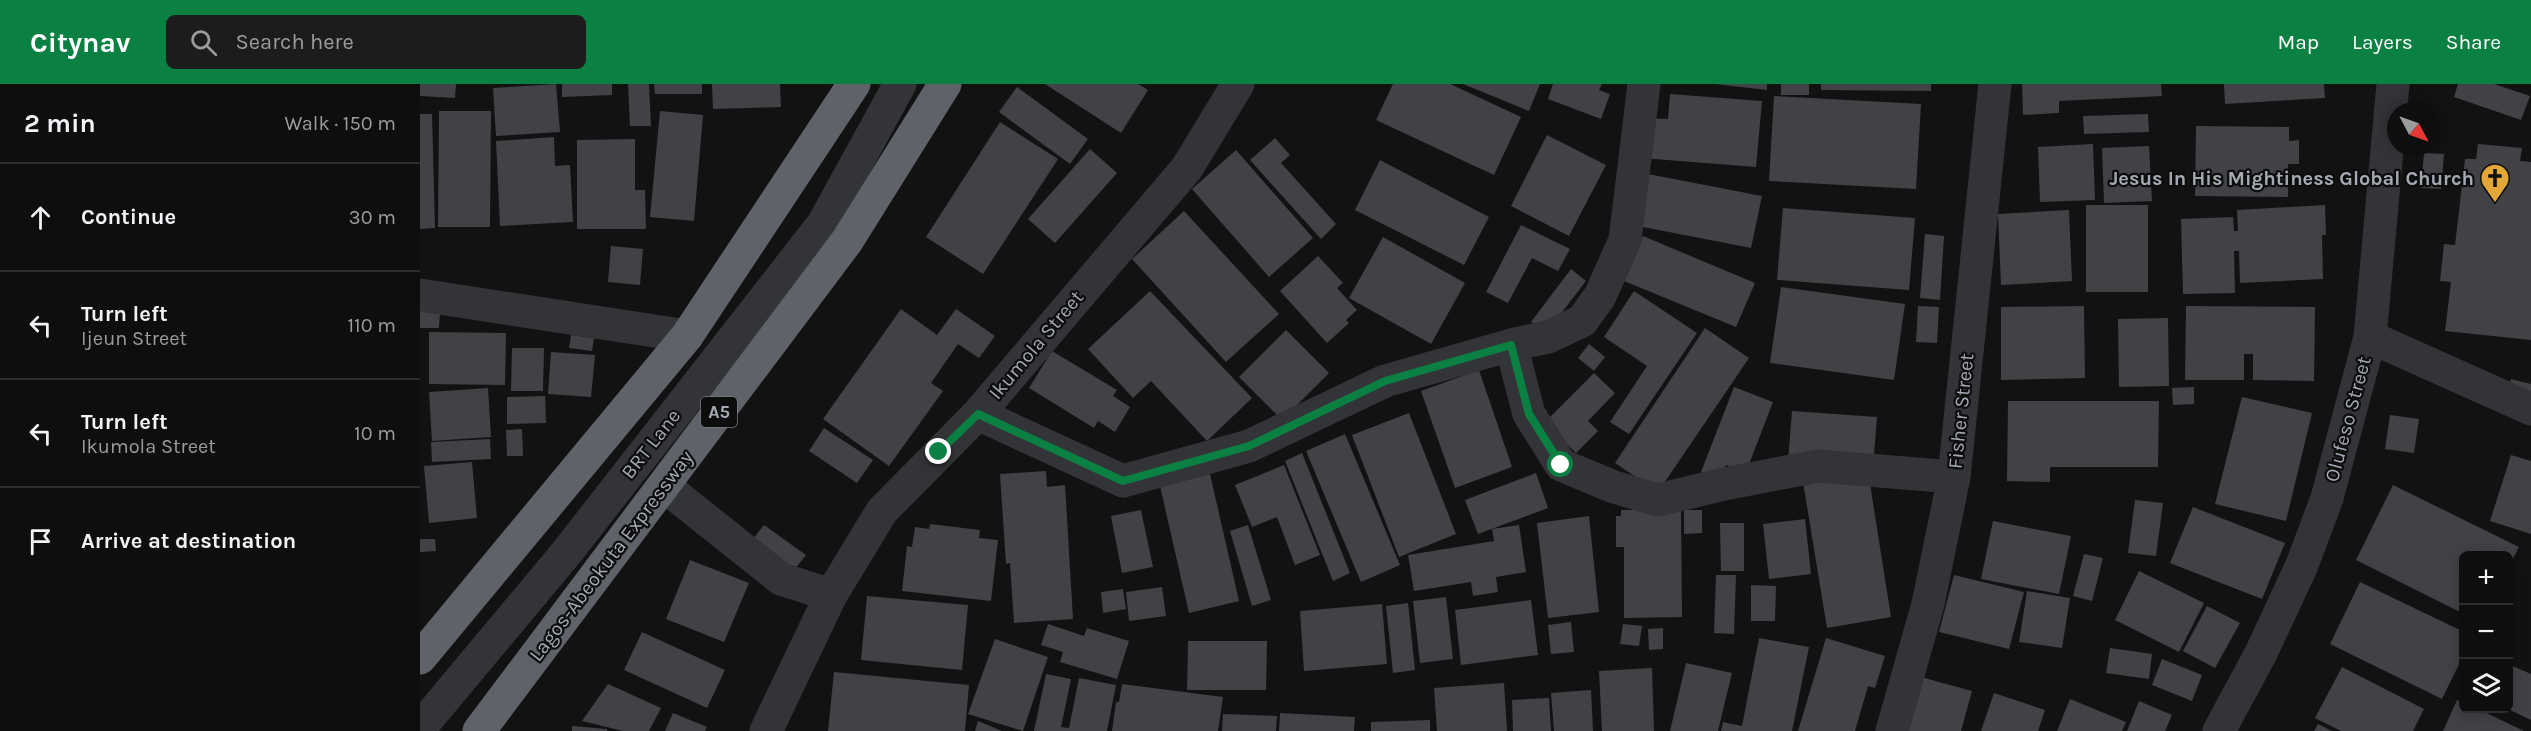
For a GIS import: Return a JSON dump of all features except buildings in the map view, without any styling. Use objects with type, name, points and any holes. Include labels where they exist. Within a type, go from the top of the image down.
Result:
[{"type":"highway","points":[[420,658],[687,336],[854,84]]},
{"type":"highway","name":"Lagos-Abeokuta Expressway","points":[[479,731],[847,241],[945,84]]},
{"type":"street","name":"BRT Lane","points":[[420,728],[567,552],[823,224],[900,84]]},
{"type":"street","name":"Ikumola Street","points":[[766,731],[831,595],[882,511],[978,414],[1186,168],[1238,84]]},
{"type":"street","points":[[978,414],[1123,481],[1249,446],[1385,381],[1511,345],[1548,337],[1582,321],[1600,296],[1625,240],[1644,84]]},
{"type":"street","name":"Fisher Street","points":[[1892,731],[1928,604],[1954,477],[1995,84]]},
{"type":"street","name":"Olufeso Street","points":[[2219,731],[2261,652],[2302,565],[2327,498],[2370,337],[2393,84]]},
{"type":"street","points":[[420,295],[687,336]]},
{"type":"street","points":[[2370,337],[2531,410]]},
{"type":"street","points":[[1511,345],[1529,414],[1561,465],[1614,487],[1658,500],[1724,484],[1818,466],[1954,477]]},
{"type":"street","points":[[664,486],[781,579],[831,595]]},
{"type":"place","name":"Jesus In His Mightiness Global Church","points":[[2495,204]]},
{"type":"route","points":[[939,452],[978,414],[1123,481],[1249,446],[1385,381],[1511,345],[1529,414],[1561,465]]}]
